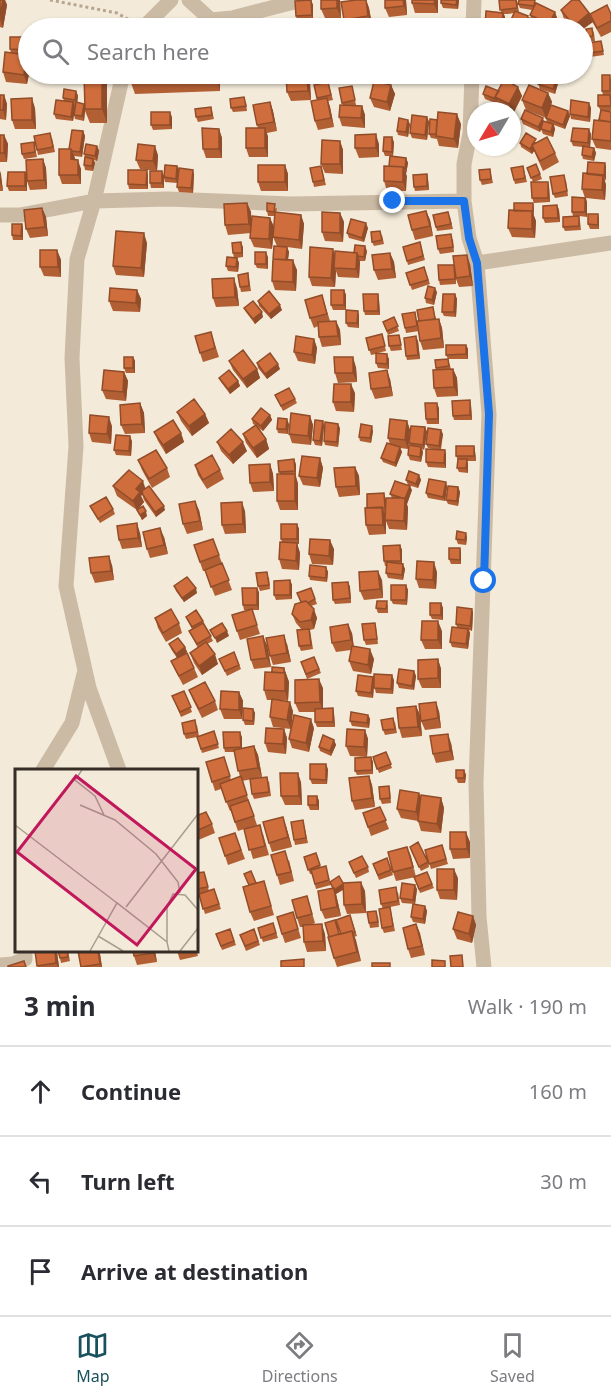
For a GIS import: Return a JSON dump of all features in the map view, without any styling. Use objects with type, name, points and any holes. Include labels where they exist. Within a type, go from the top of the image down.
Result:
[{"type":"street","points":[[149,18],[171,0]]},
{"type":"street","points":[[189,0],[209,18]]},
{"type":"street","points":[[223,18],[263,11],[302,0]]},
{"type":"street","points":[[473,18],[474,0]]},
{"type":"street","points":[[118,769],[85,671],[66,586],[76,446],[72,358],[77,259],[94,201],[121,84]]},
{"type":"street","points":[[471,84],[470,133],[464,164],[464,201],[469,238],[477,263],[489,414],[476,783],[479,917],[484,967]]},
{"type":"street","points":[[0,215],[20,215],[94,201],[168,199],[291,204],[464,201]]},
{"type":"street","points":[[477,263],[611,243]]},
{"type":"street","points":[[44,769],[72,723],[85,671]]},
{"type":"street","points":[[0,965],[14,964],[25,959],[25,952]]},
{"type":"path","points":[[50,0],[117,13],[125,18]]},
{"type":"building","points":[[0,0],[3,0],[0,16]]},
{"type":"building","points":[[311,0],[312,15],[296,16],[295,1]]},
{"type":"building","points":[[321,0],[337,0],[337,8],[321,9]]},
{"type":"building","points":[[366,0],[368,16],[344,18],[341,2]]},
{"type":"building","points":[[385,0],[403,0],[404,6],[385,8]]},
{"type":"building","points":[[412,0],[435,0],[434,4],[412,3]]},
{"type":"building","points":[[441,0],[457,0],[456,5],[441,3]]},
{"type":"building","points":[[499,0],[516,0],[517,8],[500,10]]},
{"type":"building","points":[[519,0],[535,0],[534,6],[518,4]]},
{"type":"building","points":[[572,0],[579,0],[589,13],[583,18],[568,18],[561,10]]},
{"type":"building","points":[[536,3],[555,12],[552,18],[536,18],[530,15]]},
{"type":"building","points":[[607,5],[611,21],[597,28],[590,14]]},
{"type":"building","points":[[486,11],[503,13],[503,18],[486,18]]},
{"type":"building","points":[[515,11],[528,16],[527,18],[512,18]]},
{"type":"building","points":[[10,37],[18,37],[18,49],[10,49]]},
{"type":"building","points":[[601,41],[603,51],[593,52],[593,42]]},
{"type":"building","points":[[5,52],[18,54],[18,74],[3,72]]},
{"type":"building","points":[[602,75],[610,75],[610,91],[602,91]]},
{"type":"building","points":[[84,84],[102,84],[102,109],[85,109]]},
{"type":"building","points":[[287,84],[308,84],[308,91],[287,92]]},
{"type":"building","points":[[328,84],[331,95],[317,98],[314,85]]},
{"type":"building","points":[[373,84],[391,85],[387,102],[370,98]]},
{"type":"building","points":[[502,84],[513,84],[518,87],[510,102],[495,97]]},
{"type":"building","points":[[538,84],[555,84],[553,89]]},
{"type":"building","points":[[529,85],[548,93],[542,108],[522,100]]},
{"type":"building","points":[[352,86],[355,100],[342,103],[339,88]]},
{"type":"building","points":[[486,86],[499,91],[496,99],[483,94]]},
{"type":"building","points":[[64,89],[76,91],[75,100],[63,98]]},
{"type":"building","points":[[0,95],[4,95],[3,110],[0,110]]},
{"type":"building","points":[[598,95],[610,95],[611,106],[598,106]]},
{"type":"building","points":[[244,97],[246,106],[231,108],[230,99]]},
{"type":"building","points":[[32,98],[32,120],[12,120],[11,99]]},
{"type":"building","points":[[327,98],[331,118],[315,121],[311,101]]},
{"type":"building","points":[[56,100],[73,102],[71,117],[54,114]]},
{"type":"building","points":[[571,100],[589,103],[588,117],[570,114]]},
{"type":"building","points":[[76,102],[84,104],[82,116],[74,115]]},
{"type":"building","points":[[270,102],[274,122],[257,125],[253,105]]},
{"type":"building","points":[[340,105],[362,106],[361,118],[339,117]]},
{"type":"building","points":[[551,105],[568,111],[563,125],[546,118]]},
{"type":"building","points":[[211,107],[212,115],[196,117],[195,109]]},
{"type":"building","points":[[525,110],[543,118],[538,127],[521,119]]},
{"type":"building","points":[[601,110],[611,112],[611,122],[599,120]]},
{"type":"building","points":[[151,112],[170,112],[170,125],[151,125]]},
{"type":"building","points":[[438,112],[457,114],[454,139],[436,136]]},
{"type":"building","points":[[412,115],[427,117],[425,135],[410,133]]},
{"type":"building","points":[[399,118],[408,120],[406,132],[397,131]]},
{"type":"building","points":[[430,119],[437,120],[436,134],[429,134]]},
{"type":"building","points":[[594,120],[611,122],[611,141],[592,139]]},
{"type":"building","points":[[543,121],[553,124],[551,132],[541,129]]},
{"type":"building","points":[[202,128],[219,129],[219,149],[203,149]]},
{"type":"building","points":[[246,128],[265,128],[265,148],[246,148]]},
{"type":"building","points":[[573,128],[589,129],[588,143],[571,141]]},
{"type":"building","points":[[72,130],[83,131],[80,152],[69,149]]},
{"type":"building","points":[[50,133],[53,147],[37,150],[34,136]]},
{"type":"building","points":[[526,133],[536,139],[530,149],[521,141]]},
{"type":"building","points":[[376,134],[376,148],[355,148],[355,135]]},
{"type":"building","points":[[0,135],[4,135],[4,153],[0,153]]},
{"type":"building","points":[[384,137],[392,137],[392,152],[383,151]]},
{"type":"building","points":[[547,137],[555,153],[540,161],[532,145]]},
{"type":"building","points":[[322,140],[340,141],[340,164],[321,164]]},
{"type":"building","points":[[34,142],[35,152],[22,154],[21,144]]},
{"type":"building","points":[[86,144],[97,146],[95,156],[84,154]]},
{"type":"building","points":[[138,144],[155,146],[153,161],[136,160]]},
{"type":"building","points":[[583,146],[594,148],[592,157],[582,155]]},
{"type":"building","points":[[59,149],[71,149],[71,159],[78,160],[78,175],[59,175]]},
{"type":"building","points":[[390,156],[406,158],[405,169],[389,166]]},
{"type":"building","points":[[85,157],[93,159],[92,166],[84,165]]},
{"type":"building","points":[[43,159],[44,180],[27,181],[26,160]]},
{"type":"building","points":[[588,162],[605,163],[604,176],[587,174]]},
{"type":"building","points":[[536,164],[540,174],[531,178],[527,168]]},
{"type":"building","points":[[165,165],[177,166],[176,179],[164,177]]},
{"type":"building","points":[[258,165],[285,165],[285,182],[258,182]]},
{"type":"building","points":[[321,166],[324,180],[313,182],[310,168]]},
{"type":"building","points":[[384,166],[403,167],[403,182],[384,181]]},
{"type":"building","points":[[523,166],[525,178],[514,180],[511,168]]},
{"type":"building","points":[[179,168],[193,170],[191,188],[177,187]]},
{"type":"building","points":[[490,169],[491,179],[480,180],[479,170]]},
{"type":"building","points":[[128,170],[147,170],[146,185],[128,184]]},
{"type":"building","points":[[150,171],[162,171],[162,183],[150,183]]},
{"type":"building","points":[[8,172],[25,172],[25,186],[7,186]]},
{"type":"building","points":[[583,173],[603,175],[602,190],[582,189]]},
{"type":"building","points":[[427,174],[427,186],[414,187],[413,175]]},
{"type":"building","points":[[564,175],[567,191],[553,194],[550,177]]},
{"type":"building","points":[[531,182],[548,182],[548,198],[532,198]]},
{"type":"building","points":[[572,197],[585,198],[585,212],[572,212]]},
{"type":"building","points":[[247,203],[249,224],[225,225],[224,204]]},
{"type":"building","points":[[267,203],[275,204],[274,212],[267,211]]},
{"type":"building","points":[[514,203],[533,203],[533,211],[514,211]]},
{"type":"building","points":[[557,205],[558,218],[543,218],[543,206]]},
{"type":"building","points":[[42,208],[45,227],[26,229],[24,210]]},
{"type":"building","points":[[509,210],[532,211],[532,229],[508,228]]},
{"type":"building","points":[[426,211],[430,226],[412,230],[408,215]]},
{"type":"building","points":[[275,212],[301,215],[299,240],[273,237]]},
{"type":"building","points":[[322,212],[340,213],[340,233],[322,232]]},
{"type":"building","points":[[448,212],[451,224],[436,227],[433,215]]},
{"type":"building","points":[[588,214],[598,214],[598,225],[588,224]]},
{"type":"building","points":[[252,216],[270,218],[269,239],[250,238]]},
{"type":"building","points":[[579,216],[579,226],[563,227],[563,217]]},
{"type":"building","points":[[351,219],[366,223],[362,238],[347,233]]},
{"type":"building","points":[[12,224],[22,224],[21,236],[12,235]]},
{"type":"building","points":[[116,231],[144,233],[141,268],[113,266]]},
{"type":"building","points":[[380,231],[382,240],[372,242],[371,232]]},
{"type":"building","points":[[451,234],[453,247],[438,249],[436,236]]},
{"type":"building","points":[[241,242],[242,253],[233,253],[232,243]]},
{"type":"building","points":[[420,242],[423,256],[407,261],[403,247]]},
{"type":"building","points":[[355,245],[365,246],[364,257],[354,253]]},
{"type":"building","points":[[274,246],[287,247],[286,260],[273,259]]},
{"type":"building","points":[[310,247],[333,249],[331,278],[309,277]]},
{"type":"building","points":[[40,250],[57,250],[58,267],[40,267]]},
{"type":"building","points":[[335,251],[357,253],[356,269],[334,268]]},
{"type":"building","points":[[255,252],[266,252],[266,264],[255,264]]},
{"type":"building","points":[[390,253],[392,269],[374,270],[372,255]]},
{"type":"building","points":[[467,255],[470,276],[456,278],[453,256]]},
{"type":"building","points":[[227,257],[237,258],[236,267],[226,266]]},
{"type":"building","points":[[273,259],[293,260],[293,282],[272,281]]},
{"type":"building","points":[[438,265],[454,265],[455,279],[439,280]]},
{"type":"building","points":[[424,267],[428,280],[410,285],[406,273]]},
{"type":"building","points":[[248,273],[249,286],[240,287],[238,275]]},
{"type":"building","points":[[234,278],[235,297],[213,298],[212,279]]},
{"type":"building","points":[[428,286],[435,288],[432,300],[425,298]]},
{"type":"building","points":[[110,288],[137,290],[136,303],[109,301]]},
{"type":"building","points":[[331,290],[344,290],[344,305],[331,305]]},
{"type":"building","points":[[269,291],[280,305],[269,314],[258,301]]},
{"type":"building","points":[[363,294],[378,294],[378,311],[364,311]]},
{"type":"building","points":[[443,294],[455,294],[454,312],[442,312]]},
{"type":"building","points":[[322,295],[327,314],[310,318],[305,300]]},
{"type":"building","points":[[253,301],[262,312],[253,319],[244,308]]},
{"type":"building","points":[[433,307],[435,319],[419,321],[417,310]]},
{"type":"building","points":[[346,310],[358,311],[357,323],[346,323]]},
{"type":"building","points":[[415,312],[417,326],[405,328],[402,314]]},
{"type":"building","points":[[394,317],[398,326],[387,331],[383,322]]},
{"type":"building","points":[[439,319],[441,338],[420,341],[417,321]]},
{"type":"building","points":[[336,321],[338,336],[319,337],[318,322]]},
{"type":"building","points":[[211,332],[215,348],[200,353],[195,336]]},
{"type":"building","points":[[382,334],[385,346],[369,350],[366,338]]},
{"type":"building","points":[[399,335],[401,345],[389,346],[388,336]]},
{"type":"building","points":[[296,336],[314,339],[312,355],[294,352]]},
{"type":"building","points":[[416,336],[418,355],[406,356],[404,338]]},
{"type":"building","points":[[446,345],[466,345],[466,354],[446,355]]},
{"type":"building","points":[[243,350],[257,369],[243,379],[229,361]]},
{"type":"building","points":[[270,353],[278,364],[265,374],[257,363]]},
{"type":"building","points":[[376,353],[387,354],[387,364],[376,363]]},
{"type":"building","points":[[124,357],[133,357],[133,368],[124,368]]},
{"type":"building","points":[[334,357],[353,357],[353,373],[335,373]]},
{"type":"building","points":[[448,359],[449,366],[436,368],[435,360]]},
{"type":"building","points":[[453,369],[454,387],[434,388],[433,370]]},
{"type":"building","points":[[104,370],[124,372],[123,392],[102,390]]},
{"type":"building","points":[[229,370],[238,381],[228,389],[219,378]]},
{"type":"building","points":[[387,370],[390,387],[371,389],[369,373]]},
{"type":"building","points":[[334,384],[351,384],[351,402],[333,402]]},
{"type":"building","points":[[289,388],[295,399],[281,406],[275,395]]},
{"type":"building","points":[[194,399],[205,414],[189,426],[177,412]]},
{"type":"building","points":[[470,400],[470,415],[453,416],[452,401]]},
{"type":"building","points":[[140,403],[142,424],[121,425],[120,405]]},
{"type":"building","points":[[425,403],[437,403],[438,419],[426,419]]},
{"type":"building","points":[[261,408],[270,415],[261,426],[252,419]]},
{"type":"building","points":[[291,413],[310,416],[308,436],[289,434]]},
{"type":"building","points":[[90,415],[109,417],[107,434],[89,433]]},
{"type":"building","points":[[278,418],[287,419],[286,429],[277,429]]},
{"type":"building","points":[[390,419],[407,421],[405,440],[388,438]]},
{"type":"building","points":[[173,420],[181,433],[163,445],[154,432]]},
{"type":"building","points":[[315,420],[323,421],[320,441],[313,440]]},
{"type":"building","points":[[325,422],[338,424],[337,442],[324,441]]},
{"type":"building","points":[[361,424],[372,426],[370,438],[359,437]]},
{"type":"building","points":[[256,425],[266,439],[253,448],[243,434]]},
{"type":"building","points":[[411,426],[425,427],[423,445],[409,443]]},
{"type":"building","points":[[428,428],[441,430],[439,446],[426,444]]},
{"type":"building","points":[[231,429],[243,442],[229,455],[217,442]]},
{"type":"building","points":[[116,435],[130,436],[129,451],[114,450]]},
{"type":"building","points":[[387,443],[400,447],[395,463],[381,458]]},
{"type":"building","points":[[409,445],[421,447],[420,457],[408,455]]},
{"type":"building","points":[[456,446],[474,446],[474,456],[456,456]]},
{"type":"building","points":[[426,449],[445,450],[444,463],[426,462]]},
{"type":"building","points":[[156,450],[167,468],[149,479],[138,460]]},
{"type":"building","points":[[212,455],[220,470],[203,480],[195,465]]},
{"type":"building","points":[[302,456],[320,458],[317,478],[299,476]]},
{"type":"building","points":[[294,459],[295,471],[279,472],[278,461]]},
{"type":"building","points":[[458,459],[467,459],[466,468],[457,468]]},
{"type":"building","points":[[270,464],[270,482],[250,483],[249,465]]},
{"type":"building","points":[[355,467],[356,486],[336,487],[334,468]]},
{"type":"building","points":[[129,470],[143,481],[136,489],[140,492],[133,501],[113,486]]},
{"type":"building","points":[[409,471],[419,475],[416,484],[406,480]]},
{"type":"building","points":[[277,474],[295,474],[295,501],[277,501]]},
{"type":"building","points":[[429,479],[446,482],[443,497],[426,493]]},
{"type":"building","points":[[395,481],[410,486],[405,499],[390,494]]},
{"type":"building","points":[[149,486],[164,506],[155,512],[142,491]]},
{"type":"building","points":[[448,486],[458,487],[457,501],[446,500]]},
{"type":"building","points":[[384,493],[385,508],[367,508],[367,494]]},
{"type":"building","points":[[106,497],[113,509],[98,519],[90,506]]},
{"type":"building","points":[[386,498],[405,498],[404,521],[385,520]]},
{"type":"building","points":[[195,501],[200,521],[183,524],[179,504]]},
{"type":"building","points":[[242,502],[243,524],[222,525],[221,503]]},
{"type":"building","points":[[143,506],[146,511],[140,515],[137,510]]},
{"type":"building","points":[[382,507],[383,525],[366,525],[365,508]]},
{"type":"building","points":[[137,523],[138,538],[119,540],[117,526]]},
{"type":"building","points":[[281,524],[297,524],[297,539],[281,539]]},
{"type":"building","points":[[160,528],[164,545],[147,549],[143,532]]},
{"type":"building","points":[[457,531],[466,533],[465,540],[456,539]]},
{"type":"building","points":[[213,539],[219,555],[200,562],[194,545]]},
{"type":"building","points":[[310,539],[330,540],[329,556],[309,554]]},
{"type":"building","points":[[280,542],[297,543],[296,561],[279,559]]},
{"type":"building","points":[[400,545],[401,561],[384,561],[383,546]]},
{"type":"building","points":[[449,548],[460,548],[460,560],[449,559]]},
{"type":"building","points":[[109,556],[111,571],[91,573],[89,558]]},
{"type":"building","points":[[417,561],[434,562],[433,580],[416,579]]},
{"type":"building","points":[[387,562],[403,564],[402,575],[386,573]]},
{"type":"building","points":[[222,563],[229,580],[211,587],[205,570]]},
{"type":"building","points":[[310,565],[326,567],[326,578],[309,576]]},
{"type":"building","points":[[378,571],[380,589],[360,591],[359,572]]},
{"type":"building","points":[[267,572],[269,585],[258,586],[256,573]]},
{"type":"building","points":[[187,577],[196,588],[182,598],[174,586]]},
{"type":"building","points":[[290,580],[290,595],[274,595],[274,581]]},
{"type":"building","points":[[348,582],[350,598],[333,600],[332,583]]},
{"type":"building","points":[[391,585],[406,585],[406,600],[391,600]]},
{"type":"building","points":[[242,588],[257,588],[257,605],[243,605]]},
{"type":"building","points":[[311,588],[315,599],[308,603],[301,602],[297,593]]},
{"type":"building","points":[[306,601],[314,609],[311,620],[300,622],[292,614],[295,604]]},
{"type":"building","points":[[377,601],[387,601],[386,609],[376,608]]},
{"type":"building","points":[[430,603],[441,603],[441,615],[430,615]]},
{"type":"building","points":[[457,607],[472,609],[470,626],[456,624]]},
{"type":"building","points":[[171,609],[179,623],[163,633],[155,618]]},
{"type":"building","points":[[252,609],[257,625],[237,631],[232,615]]},
{"type":"building","points":[[196,610],[203,621],[192,627],[186,617]]},
{"type":"building","points":[[422,621],[438,621],[438,640],[421,640]]},
{"type":"building","points":[[203,623],[211,636],[197,644],[189,631]]},
{"type":"building","points":[[222,623],[227,631],[215,638],[210,630]]},
{"type":"building","points":[[375,623],[377,639],[364,640],[362,624]]},
{"type":"building","points":[[348,624],[351,640],[332,643],[330,627]]},
{"type":"building","points":[[452,627],[468,629],[466,644],[450,642]]},
{"type":"building","points":[[309,629],[311,645],[299,646],[297,630]]},
{"type":"building","points":[[284,635],[287,653],[270,656],[266,638]]},
{"type":"building","points":[[263,636],[267,658],[251,660],[247,639]]},
{"type":"building","points":[[178,638],[185,647],[176,654],[169,644]]},
{"type":"building","points":[[206,642],[215,654],[199,666],[190,653]]},
{"type":"building","points":[[352,646],[370,649],[368,665],[349,661]]},
{"type":"building","points":[[234,652],[239,665],[225,671],[219,659]]},
{"type":"building","points":[[187,653],[194,668],[179,676],[171,661]]},
{"type":"building","points":[[314,657],[319,669],[306,674],[301,662]]},
{"type":"building","points":[[438,659],[438,678],[418,679],[418,660]]},
{"type":"building","points":[[272,667],[284,668],[284,673],[272,672]]},
{"type":"building","points":[[399,669],[414,671],[412,686],[397,683]]},
{"type":"building","points":[[265,672],[285,673],[285,691],[264,690]]},
{"type":"building","points":[[374,674],[392,675],[391,689],[374,688]]},
{"type":"building","points":[[358,675],[373,677],[371,693],[356,691]]},
{"type":"building","points":[[319,679],[320,702],[295,703],[295,680]]},
{"type":"building","points":[[205,682],[215,701],[199,709],[189,690]]},
{"type":"building","points":[[184,691],[191,707],[180,712],[172,696]]},
{"type":"building","points":[[221,691],[239,692],[239,710],[220,709]]},
{"type":"building","points":[[272,699],[290,702],[287,720],[270,717]]},
{"type":"building","points":[[436,702],[438,718],[421,721],[419,704]]},
{"type":"building","points":[[416,706],[418,727],[399,728],[397,708]]},
{"type":"building","points":[[243,708],[253,709],[253,721],[243,720]]},
{"type":"building","points":[[333,708],[333,722],[315,722],[315,709]]},
{"type":"building","points":[[351,712],[368,715],[367,723],[350,721]]},
{"type":"building","points":[[294,715],[311,719],[306,743],[289,739]]},
{"type":"building","points":[[393,718],[395,729],[383,730],[381,720]]},
{"type":"building","points":[[195,720],[197,732],[184,734],[182,723]]},
{"type":"building","points":[[266,728],[284,729],[283,744],[265,743]]},
{"type":"building","points":[[347,729],[365,730],[364,747],[346,746]]},
{"type":"building","points":[[214,731],[218,744],[201,749],[197,737]]},
{"type":"building","points":[[223,732],[240,732],[241,747],[224,748]]},
{"type":"building","points":[[448,734],[450,751],[433,754],[430,736]]},
{"type":"building","points":[[323,735],[334,740],[330,751],[319,747]]},
{"type":"building","points":[[254,746],[258,768],[238,771],[234,750]]},
{"type":"building","points":[[386,752],[391,764],[377,769],[373,757]]},
{"type":"building","points":[[224,757],[230,776],[212,782],[206,762]]},
{"type":"building","points":[[371,757],[372,770],[355,771],[355,758]]},
{"type":"building","points":[[310,764],[326,764],[326,780],[310,779]]},
{"type":"building","points":[[456,770],[464,770],[464,778],[456,778]]},
{"type":"building","points":[[280,773],[298,773],[299,796],[281,796]]},
{"type":"building","points":[[241,776],[247,795],[226,802],[220,784]]},
{"type":"building","points":[[369,776],[372,798],[352,801],[349,778]]},
{"type":"building","points":[[267,777],[269,792],[252,794],[250,779]]},
{"type":"building","points":[[389,786],[390,798],[380,799],[379,787]]},
{"type":"building","points":[[400,790],[419,793],[416,812],[397,809]]},
{"type":"building","points":[[421,795],[441,798],[437,824],[418,821]]},
{"type":"building","points":[[308,796],[317,796],[317,805],[308,805]]},
{"type":"building","points":[[248,800],[254,816],[235,822],[230,806]]},
{"type":"building","points":[[380,807],[386,820],[368,827],[363,813]]},
{"type":"building","points":[[206,812],[212,824],[198,830],[198,815]]},
{"type":"building","points":[[283,817],[288,837],[269,843],[263,822]]},
{"type":"building","points":[[303,820],[306,838],[294,840],[291,822]]},
{"type":"building","points":[[260,825],[265,846],[249,850],[244,829]]},
{"type":"building","points":[[450,832],[466,832],[467,849],[450,849]]},
{"type":"building","points":[[235,833],[241,850],[225,856],[219,838]]},
{"type":"building","points":[[418,842],[428,862],[419,867],[410,847]]},
{"type":"building","points":[[442,845],[446,859],[429,864],[425,850]]},
{"type":"building","points":[[407,847],[413,867],[393,872],[388,852]]},
{"type":"building","points":[[285,851],[291,872],[277,875],[271,855]]},
{"type":"building","points":[[316,853],[320,865],[308,870],[304,857]]},
{"type":"building","points":[[362,856],[368,867],[354,873],[349,862]]},
{"type":"building","points":[[387,858],[391,870],[378,875],[373,864]]},
{"type":"building","points":[[326,866],[329,880],[315,884],[311,870]]},
{"type":"building","points":[[437,869],[454,869],[454,890],[437,890]]},
{"type":"building","points":[[251,871],[256,883],[249,885],[244,874]]},
{"type":"building","points":[[204,872],[208,887],[198,889],[198,873]]},
{"type":"building","points":[[427,872],[432,884],[419,889],[414,877]]},
{"type":"building","points":[[339,876],[343,884],[334,890],[330,882]]},
{"type":"building","points":[[264,881],[271,906],[250,912],[243,887]]},
{"type":"building","points":[[361,882],[362,904],[344,905],[343,883]]},
{"type":"building","points":[[402,883],[415,885],[413,900],[400,898]]},
{"type":"building","points":[[396,887],[398,901],[381,904],[379,890]]},
{"type":"building","points":[[334,888],[337,907],[321,910],[318,891]]},
{"type":"building","points":[[214,889],[219,904],[203,909],[199,894]]},
{"type":"building","points":[[307,896],[312,914],[297,918],[292,900]]},
{"type":"building","points":[[413,904],[425,906],[423,919],[411,917]]},
{"type":"building","points":[[390,907],[393,926],[382,928],[379,909]]},
{"type":"building","points":[[376,911],[378,922],[369,923],[367,912]]},
{"type":"building","points":[[293,912],[298,929],[282,934],[277,917]]},
{"type":"building","points":[[458,912],[473,916],[469,934],[453,929]]},
{"type":"building","points":[[350,915],[355,932],[341,934],[336,920]]},
{"type":"building","points":[[335,920],[339,934],[329,937],[325,923]]},
{"type":"building","points":[[273,923],[276,933],[261,938],[258,928]]},
{"type":"building","points":[[322,924],[323,941],[304,942],[303,925]]},
{"type":"building","points":[[416,924],[422,946],[408,949],[403,928]]},
{"type":"building","points":[[230,929],[234,941],[221,946],[216,934]]},
{"type":"building","points":[[254,929],[258,941],[245,946],[240,935]]},
{"type":"building","points":[[352,931],[357,952],[334,958],[328,937]]},
{"type":"building","points":[[35,952],[55,952],[56,963],[37,966]]},
{"type":"building","points":[[58,952],[67,952],[68,957],[60,958]]},
{"type":"building","points":[[78,952],[98,952],[100,964],[81,967]]},
{"type":"building","points":[[133,952],[153,952],[153,953],[134,956]]},
{"type":"building","points":[[462,955],[463,967],[451,967],[450,956]]},
{"type":"building","points":[[304,959],[304,967],[281,967],[281,961]]},
{"type":"building","points":[[432,960],[445,961],[445,967],[432,967]]},
{"type":"building","points":[[24,961],[26,967],[8,967],[8,966]]},
{"type":"building","points":[[372,963],[390,963],[390,967],[372,967]]},
{"type":"route","points":[[393,201],[464,201],[469,238],[477,263],[489,414],[484,581]]}]
